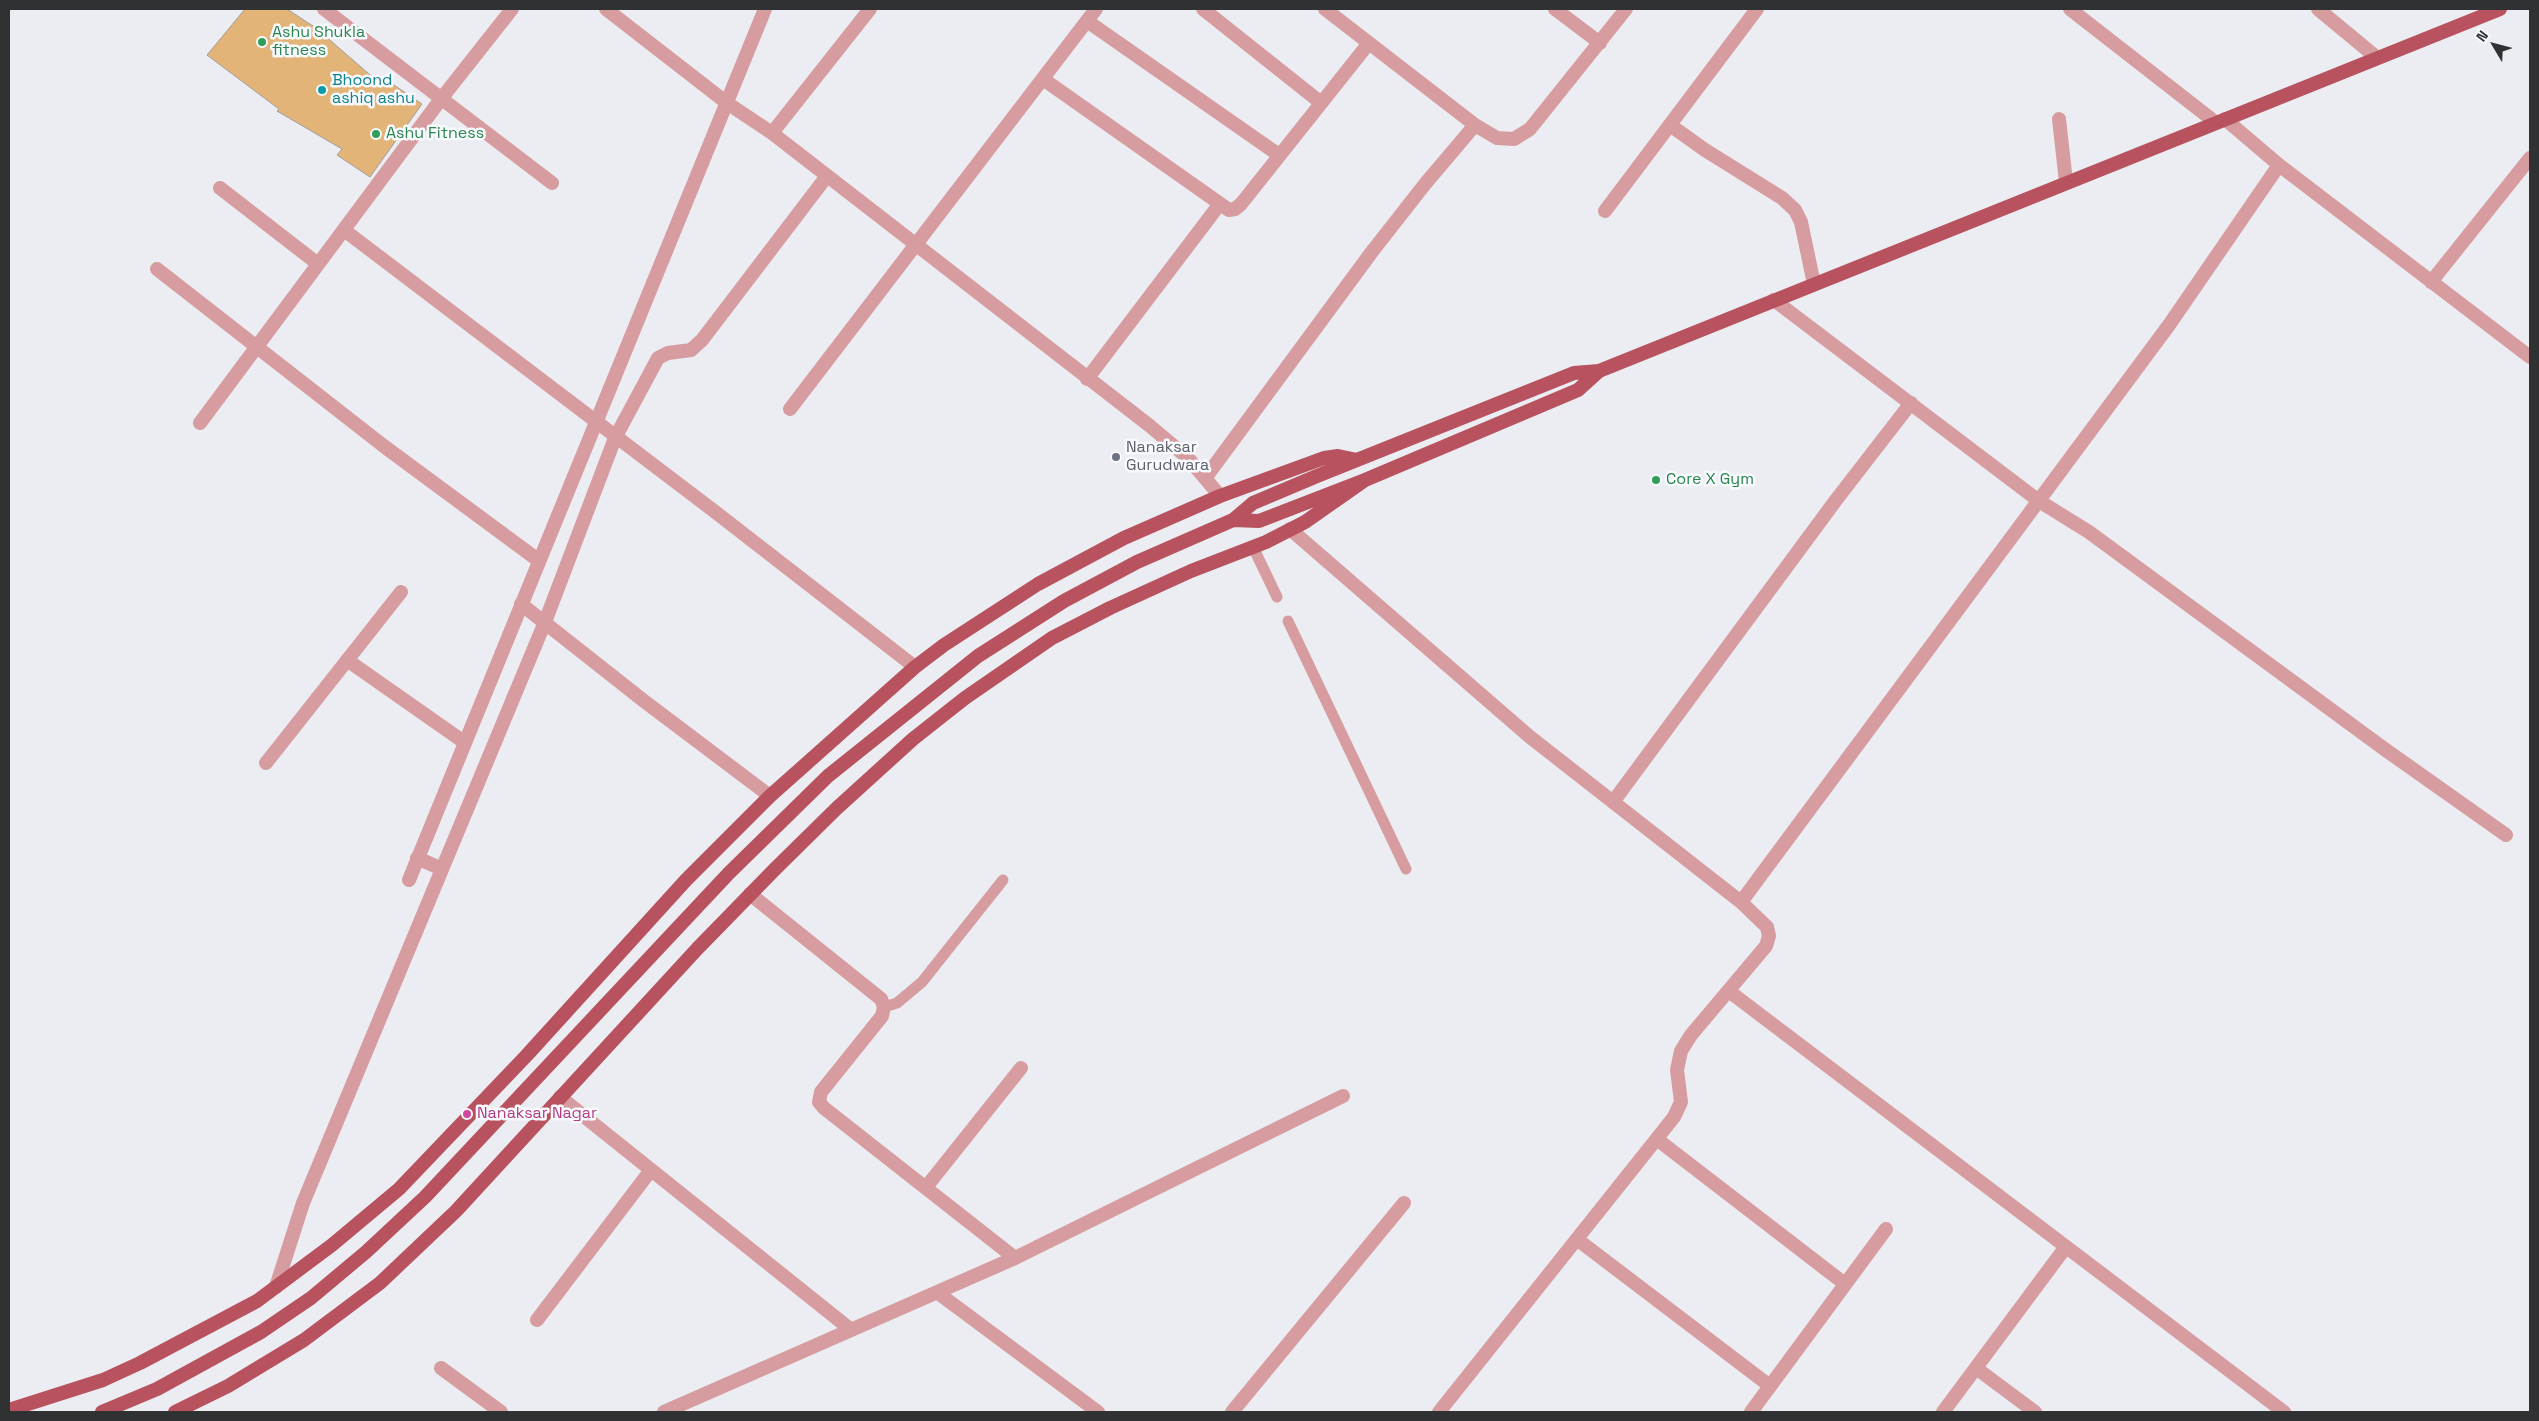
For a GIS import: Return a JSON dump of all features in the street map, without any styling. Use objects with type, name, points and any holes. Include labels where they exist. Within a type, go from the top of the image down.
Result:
[{"type":"main road","points":[[102,1412],[157,1389],[261,1332],[310,1298],[366,1252],[425,1197],[730,873],[828,776],[978,656],[1064,600],[1137,562],[1233,520],[1253,503],[1357,460],[1574,373],[1599,371],[2376,57],[2500,9]]},
{"type":"main road","points":[[1233,520],[1259,521],[1365,480],[1578,390],[1599,371]]},
{"type":"main road","points":[[1496,404],[1504,413],[1503,422]]},
{"type":"main road","points":[[9,1410],[103,1380],[197,1334],[257,1301],[332,1246],[399,1189],[527,1055],[686,880],[770,796],[915,667],[944,645],[1038,584],[1124,538],[1220,496],[1324,458],[1338,456],[1357,460]]},
{"type":"main road","points":[[175,1412],[228,1386],[304,1340],[380,1283],[456,1211],[750,894],[837,808],[906,745],[981,687],[1052,638],[1191,571],[1253,547],[1290,529],[1331,505],[1365,480]]},
{"type":"street","points":[[324,9],[552,182]]},
{"type":"street","points":[[200,423],[441,99],[512,9]]},
{"type":"street","points":[[606,9],[727,103],[772,133],[1150,426],[1188,458],[1220,496]]},
{"type":"street","points":[[409,880],[764,9]]},
{"type":"street","points":[[772,133],[870,9]]},
{"type":"street","points":[[790,408],[1096,9]]},
{"type":"street","points":[[1203,9],[1320,102]]},
{"type":"street","points":[[1325,9],[1475,125],[1497,138],[1514,139],[1530,129],[1626,9]]},
{"type":"street","points":[[1555,9],[1600,43]]},
{"type":"street","points":[[1605,211],[1757,9]]},
{"type":"street","points":[[2070,9],[2279,165],[2530,358]]},
{"type":"street","points":[[2318,9],[2376,57]]},
{"type":"street","points":[[1087,21],[1279,155]]},
{"type":"street","points":[[1043,79],[1219,205],[1229,210],[1235,209],[1369,43]]},
{"type":"street","points":[[2059,119],[2066,182]]},
{"type":"street","points":[[1206,478],[1371,253],[1425,184],[1475,125]]},
{"type":"street","points":[[1670,125],[1705,150],[1782,198],[1794,210],[1801,222],[1814,284]]},
{"type":"street","points":[[2431,282],[2530,158]]},
{"type":"street","points":[[1741,902],[2169,324],[2279,165]]},
{"type":"street","points":[[276,1286],[303,1203],[545,622],[615,438],[658,358],[668,353],[691,350],[702,340],[827,176]]},
{"type":"street","points":[[220,188],[318,264]]},
{"type":"street","points":[[1087,379],[1219,205]]},
{"type":"street","points":[[344,230],[615,438],[714,511],[915,667]]},
{"type":"street","points":[[157,268],[256,348],[385,447],[538,560]]},
{"type":"street","points":[[1774,300],[2039,501],[2089,532],[2383,748],[2506,835]]},
{"type":"street","points":[[1613,802],[1836,500],[1911,403]]},
{"type":"street","points":[[1290,529],[1530,737],[1741,902],[1766,927],[1769,936],[1766,946],[1730,992],[1691,1035],[1681,1051],[1677,1070],[1681,1102],[1674,1117],[1658,1140],[1439,1412]]},
{"type":"street","points":[[266,763],[401,592]]},
{"type":"street","points":[[520,604],[770,796]]},
{"type":"street","points":[[347,660],[464,742]]},
{"type":"street","points":[[417,858],[442,869]]},
{"type":"street","points":[[750,894],[881,999],[884,1007],[882,1016],[821,1092],[819,1102],[824,1108],[926,1186],[1015,1258]]},
{"type":"street","points":[[1730,992],[2065,1248],[2284,1412]]},
{"type":"street","points":[[926,1186],[1021,1068]]},
{"type":"street","points":[[664,1412],[1015,1258],[1343,1096]]},
{"type":"street","points":[[560,1097],[850,1329]]},
{"type":"street","points":[[1658,1140],[1845,1284]]},
{"type":"street","points":[[537,1320],[651,1170]]},
{"type":"street","points":[[1232,1412],[1404,1203]]},
{"type":"street","points":[[1751,1412],[1886,1229]]},
{"type":"street","points":[[1578,1240],[1770,1386]]},
{"type":"street","points":[[1943,1412],[2065,1248]]},
{"type":"street","points":[[938,1293],[1098,1412]]},
{"type":"street","points":[[441,1368],[501,1412]]},
{"type":"street","points":[[1976,1368],[2035,1412]]},
{"type":"lane","points":[[1253,547],[1277,596]]},
{"type":"lane","points":[[1288,621],[1406,869]]},
{"type":"lane","points":[[884,1007],[897,1003],[922,982],[1003,880]]},
{"type":"building","points":[[245,9],[287,9],[316,28],[384,87],[388,81],[422,104],[370,177],[337,155],[342,149],[277,111],[279,109],[207,55]]},
{"type":"place","name":"Ashu Shukla fitness","points":[[262,42]]},
{"type":"place","name":"Bhoond ashiq ashu","points":[[322,90]]},
{"type":"place","name":"Ashu Fitness","points":[[376,134]]},
{"type":"place","name":"Nanaksar Gurudwara","points":[[1116,457]]},
{"type":"place","name":"Core X Gym","points":[[1656,480]]},
{"type":"place","name":"Nanaksar Nagar","points":[[467,1114]]}]
